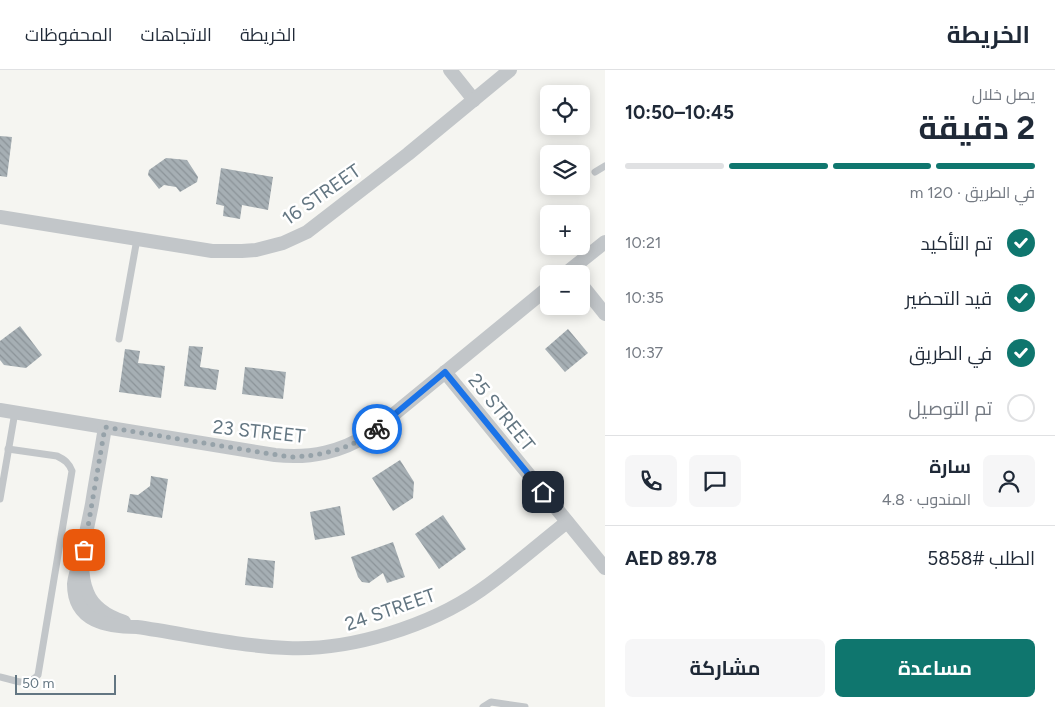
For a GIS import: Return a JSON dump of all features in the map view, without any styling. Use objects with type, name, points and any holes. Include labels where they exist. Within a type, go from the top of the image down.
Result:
[{"type":"street","points":[[450,70],[474,100]]},
{"type":"street","name":"16 STREET","points":[[0,217],[227,252],[256,250],[295,238],[307,232],[408,154],[510,70]]},
{"type":"street","points":[[577,265],[605,242]]},
{"type":"street","name":"23 STREET","points":[[0,410],[275,456],[298,457],[320,455],[348,446],[371,433],[540,294]]},
{"type":"street","points":[[590,295],[605,314]]},
{"type":"street","name":"25 STREET","points":[[445,372],[605,568]]},
{"type":"street","name":"24 STREET","points":[[105,427],[84,550],[85,582],[94,604],[108,615],[137,627],[254,645],[288,648],[330,647],[369,639],[402,629],[428,618],[481,591],[567,522]]},
{"type":"lane","points":[[595,172],[605,166]]},
{"type":"lane","points":[[119,339],[137,239]]},
{"type":"lane","points":[[0,499],[15,412]]},
{"type":"lane","points":[[0,677],[27,683],[38,675],[72,471],[64,459],[57,456],[8,449]]},
{"type":"lane","points":[[483,707],[491,702],[525,707]]},
{"type":"building","points":[[0,136],[12,137],[7,177],[0,176]]},
{"type":"building","points":[[166,158],[187,160],[198,177],[197,182],[180,192],[176,187],[164,185],[159,189],[148,175],[149,170]]},
{"type":"building","points":[[221,168],[273,177],[268,210],[242,205],[240,219],[223,216],[224,206],[216,204]]},
{"type":"building","points":[[20,326],[42,355],[26,368],[4,365],[0,360],[0,341]]},
{"type":"building","points":[[568,329],[588,353],[565,372],[545,349]]},
{"type":"building","points":[[189,346],[203,347],[200,367],[219,370],[216,390],[184,386]]},
{"type":"building","points":[[125,349],[140,351],[138,363],[165,366],[161,398],[119,392]]},
{"type":"building","points":[[245,367],[286,372],[283,399],[242,394]]},
{"type":"building","points":[[400,460],[414,482],[413,498],[393,511],[372,478]]},
{"type":"building","points":[[151,476],[168,479],[162,518],[127,512],[130,494],[138,495],[150,486]]},
{"type":"building","points":[[340,506],[345,535],[315,540],[310,512]]},
{"type":"building","points":[[443,515],[466,549],[439,569],[415,534]]},
{"type":"building","points":[[393,542],[405,577],[387,583],[383,573],[369,583],[362,582],[358,577],[351,557]]},
{"type":"building","points":[[248,558],[275,561],[273,588],[245,585]]},
{"type":"way so far","points":[[84,550],[105,427],[290,457],[306,457],[335,451],[360,440],[377,429]]},
{"type":"route","points":[[377,429],[445,372],[543,492]]}]
